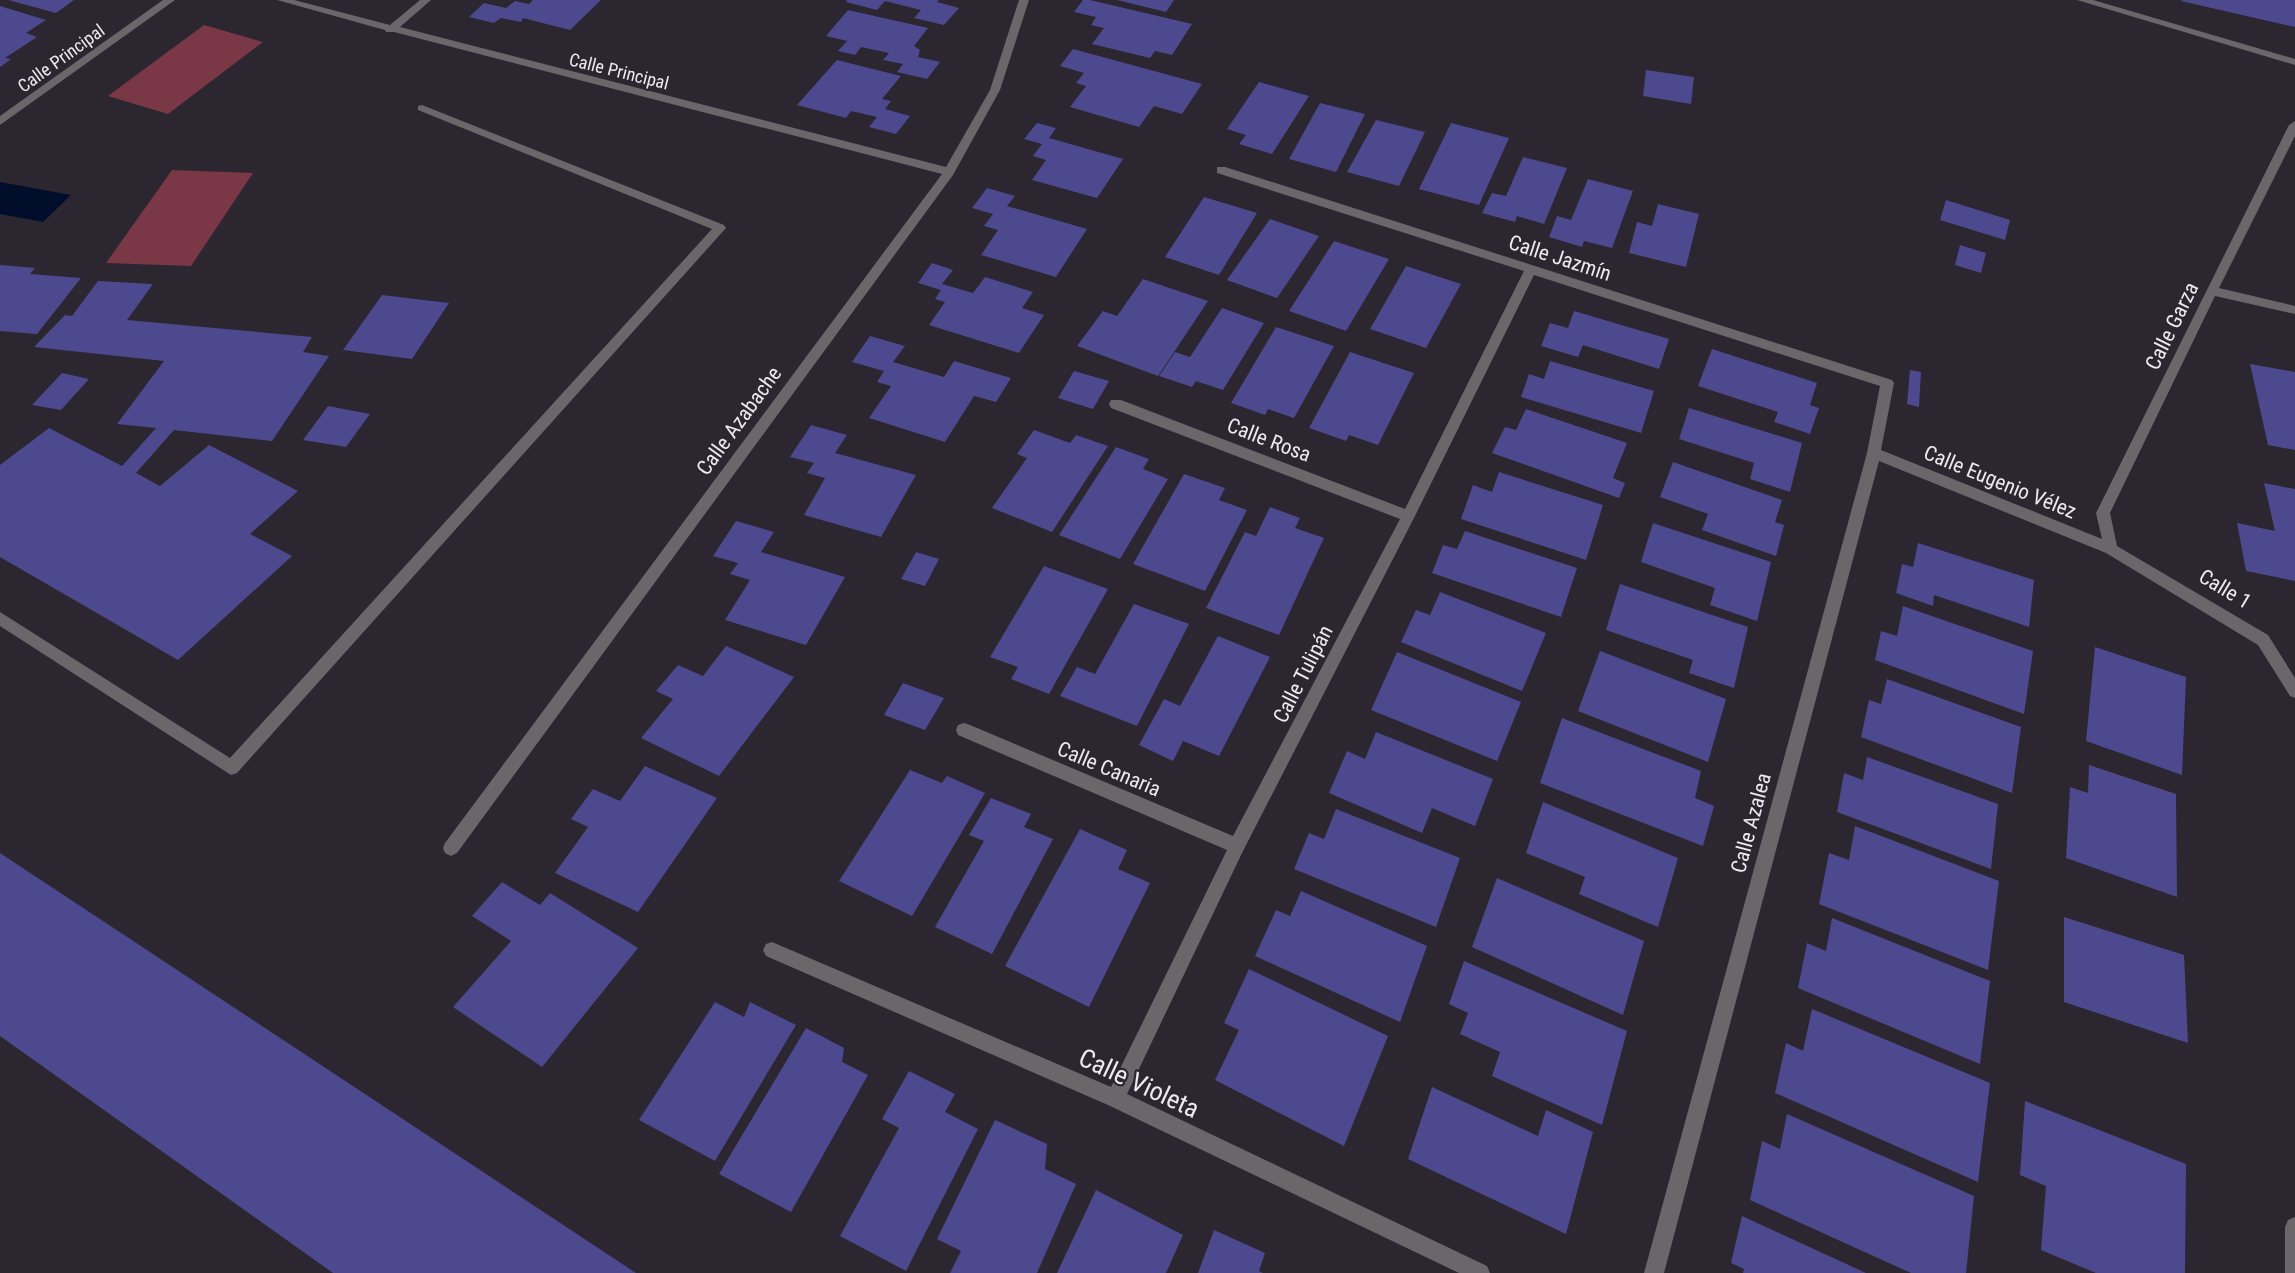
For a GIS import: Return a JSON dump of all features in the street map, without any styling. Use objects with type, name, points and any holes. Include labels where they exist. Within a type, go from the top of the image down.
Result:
[{"type":"street","name":"Calle Principal","points":[[0,122],[170,0]]},
{"type":"street","name":"Calle Principal","points":[[282,0],[390,30],[949,172]]},
{"type":"street","points":[[390,30],[426,0]]},
{"type":"street","name":"Calle Azabache","points":[[451,848],[949,172],[995,90],[1024,0]]},
{"type":"street","points":[[2082,0],[2295,62]]},
{"type":"street","points":[[0,618],[231,768],[720,228],[422,108]]},
{"type":"street","name":"Calle Garza","points":[[2111,549],[2103,513],[2295,125]]},
{"type":"street","name":"Calle Jazmín","points":[[1221,170],[1887,383]]},
{"type":"street","name":"Calle Tulipán","points":[[1115,1098],[1237,846],[1408,516],[1531,269]]},
{"type":"street","points":[[2211,291],[2295,310]]},
{"type":"street","name":"Calle Azalea","points":[[1654,1273],[1874,453],[1887,383]]},
{"type":"street","name":"Calle Rosa","points":[[1116,404],[1408,516]]},
{"type":"street","name":"Calle Eugenio Vélez","points":[[1874,453],[2111,549]]},
{"type":"street","name":"Calle 1","points":[[2111,549],[2263,640],[2295,691]]},
{"type":"street","name":"Calle Canaria","points":[[964,730],[1237,846]]},
{"type":"street","name":"Calle Violeta","points":[[772,950],[1115,1098],[1480,1273]]},
{"type":"street","points":[[2295,1227],[2295,1273]]},
{"type":"shaded area","points":[[204,25],[263,42],[168,114],[108,96]]},
{"type":"shaded area","points":[[172,170],[253,173],[191,266],[106,263]]},
{"type":"water","points":[[0,182],[71,195],[43,222],[0,214]]},
{"type":"building","points":[[8,0],[74,0],[56,13]]},
{"type":"building","points":[[533,0],[601,0],[570,30],[523,18],[521,22],[501,18],[494,23],[469,17],[484,3],[506,8],[515,1],[529,4]]},
{"type":"building","points":[[847,0],[939,0],[937,2],[959,8],[944,25],[914,18],[921,10],[885,1],[877,10],[846,2]]},
{"type":"building","points":[[1083,0],[1192,24],[1172,55],[1155,51],[1150,58],[1092,44],[1104,28],[1091,25],[1096,17],[1074,12]]},
{"type":"building","points":[[1117,0],[1174,0],[1166,12]]},
{"type":"building","points":[[2295,0],[2295,27],[2181,1]]},
{"type":"building","points":[[0,6],[46,20],[26,33],[37,37],[5,58],[11,59],[0,67]]},
{"type":"building","points":[[848,10],[928,28],[914,46],[920,50],[918,57],[940,62],[927,79],[897,72],[903,64],[883,60],[889,53],[861,47],[855,55],[838,51],[847,41],[826,36]]},
{"type":"building","points":[[1073,49],[1202,84],[1182,114],[1154,106],[1139,127],[1070,107],[1086,86],[1076,83],[1084,73],[1060,66]]},
{"type":"building","points":[[837,60],[901,76],[882,99],[891,101],[885,109],[910,116],[896,134],[869,127],[877,117],[851,111],[846,118],[797,105]]},
{"type":"building","points":[[1646,70],[1694,77],[1691,104],[1643,96]]},
{"type":"building","points":[[1259,82],[1309,96],[1272,154],[1239,144],[1246,135],[1227,129]]},
{"type":"building","points":[[1320,103],[1365,114],[1336,172],[1289,159]]},
{"type":"building","points":[[1376,120],[1425,132],[1399,186],[1347,172]]},
{"type":"building","points":[[1037,123],[1056,128],[1049,138],[1123,159],[1097,198],[1032,180],[1046,160],[1033,156],[1042,144],[1024,139]]},
{"type":"building","points":[[1451,123],[1509,138],[1479,205],[1419,189]]},
{"type":"building","points":[[1523,157],[1567,168],[1544,224],[1517,216],[1515,222],[1482,213],[1492,193],[1506,196]]},
{"type":"building","points":[[1588,179],[1633,191],[1612,248],[1584,241],[1582,247],[1549,237],[1557,216],[1571,220]]},
{"type":"building","points":[[987,188],[1015,196],[1007,206],[1087,229],[1056,277],[981,255],[998,230],[984,226],[993,214],[972,208]]},
{"type":"building","points":[[1204,197],[1257,213],[1219,275],[1165,257]]},
{"type":"building","points":[[1946,200],[2010,220],[2005,240],[1940,220]]},
{"type":"building","points":[[1658,204],[1699,214],[1686,267],[1629,253],[1637,222],[1652,226]]},
{"type":"building","points":[[1270,219],[1319,236],[1277,298],[1227,280]]},
{"type":"building","points":[[1334,241],[1389,259],[1346,331],[1289,311]]},
{"type":"building","points":[[1960,245],[1986,253],[1981,273],[1955,265]]},
{"type":"building","points":[[932,263],[953,270],[942,284],[973,293],[985,277],[1033,292],[1022,308],[1044,315],[1019,353],[929,325],[945,302],[935,299],[941,290],[918,283]]},
{"type":"building","points":[[0,265],[35,268],[30,274],[81,278],[37,334],[0,331]]},
{"type":"building","points":[[1406,266],[1461,284],[1426,348],[1370,329]]},
{"type":"building","points":[[1143,279],[1208,301],[1158,376],[1077,346],[1103,311],[1117,316]]},
{"type":"building","points":[[98,281],[153,284],[127,320],[312,337],[303,352],[329,356],[272,441],[174,430],[136,473],[160,486],[209,445],[298,491],[250,534],[292,556],[178,660],[0,557],[0,465],[49,428],[122,466],[156,428],[117,424],[164,361],[34,347],[65,315],[72,316]]},
{"type":"building","points":[[382,295],[449,303],[412,359],[343,350]]},
{"type":"building","points":[[1222,308],[1264,323],[1223,390],[1196,381],[1192,387],[1159,376],[1175,352],[1190,357]]},
{"type":"building","points":[[1574,311],[1669,339],[1659,369],[1583,345],[1578,357],[1541,346],[1550,323],[1568,328]]},
{"type":"building","points":[[1276,327],[1334,346],[1294,418],[1268,409],[1265,415],[1231,403]]},
{"type":"building","points":[[870,336],[905,346],[893,362],[944,377],[954,361],[1011,378],[996,402],[974,396],[945,442],[869,418],[891,386],[877,382],[884,371],[852,362]]},
{"type":"building","points":[[1712,349],[1817,383],[1810,405],[1819,408],[1810,434],[1774,422],[1778,412],[1698,386]]},
{"type":"building","points":[[1350,352],[1414,373],[1378,445],[1349,435],[1346,441],[1309,428]]},
{"type":"building","points":[[1550,361],[1654,391],[1641,433],[1521,397],[1529,374],[1544,379]]},
{"type":"building","points":[[2250,364],[2295,372],[2295,450],[2268,445]]},
{"type":"building","points":[[1910,370],[1921,372],[1919,407],[1907,404]]},
{"type":"building","points":[[1074,371],[1109,381],[1093,409],[1058,398]]},
{"type":"building","points":[[62,373],[89,379],[61,410],[32,405]]},
{"type":"building","points":[[328,406],[370,414],[346,447],[303,440]]},
{"type":"building","points":[[1689,408],[1802,443],[1790,492],[1750,479],[1754,463],[1679,439]]},
{"type":"building","points":[[1526,409],[1627,443],[1613,478],[1625,483],[1619,498],[1492,453],[1505,427],[1516,430]]},
{"type":"building","points":[[811,425],[847,435],[835,453],[916,475],[881,537],[804,515],[825,478],[807,473],[814,463],[790,457]]},
{"type":"building","points":[[1034,430],[1070,443],[1076,435],[1108,446],[1052,532],[992,508],[1027,458],[1017,454]]},
{"type":"building","points":[[1116,447],[1149,459],[1143,469],[1168,479],[1120,559],[1059,535]]},
{"type":"building","points":[[1673,462],[1782,500],[1775,522],[1784,525],[1776,556],[1702,530],[1708,514],[1660,497]]},
{"type":"building","points":[[1499,472],[1603,505],[1586,560],[1461,519],[1473,485],[1492,492]]},
{"type":"building","points":[[1184,474],[1225,488],[1219,500],[1247,510],[1205,591],[1133,564]]},
{"type":"building","points":[[2264,483],[2295,489],[2295,581],[2246,571],[2237,523],[2275,531]]},
{"type":"building","points":[[1270,507],[1300,518],[1295,528],[1324,538],[1279,635],[1206,608],[1245,532],[1256,536]]},
{"type":"building","points":[[736,521],[774,532],[761,552],[845,577],[806,645],[725,620],[750,580],[730,574],[738,563],[713,556]]},
{"type":"building","points":[[1653,523],[1771,562],[1757,621],[1710,605],[1715,588],[1641,562]]},
{"type":"building","points":[[1465,531],[1577,568],[1561,617],[1432,573],[1443,545],[1457,549]]},
{"type":"building","points":[[1918,543],[2034,580],[2029,627],[1934,595],[1933,606],[1896,593],[1902,564],[1913,567]]},
{"type":"building","points":[[916,552],[939,559],[925,586],[901,579]]},
{"type":"building","points":[[1044,566],[1108,589],[1049,694],[1011,679],[1018,667],[990,657]]},
{"type":"building","points":[[1620,584],[1748,627],[1734,688],[1689,673],[1693,660],[1606,630]]},
{"type":"building","points":[[1440,592],[1546,633],[1522,691],[1401,642],[1416,610],[1430,615]]},
{"type":"building","points":[[1134,604],[1189,624],[1137,726],[1060,696],[1077,667],[1095,674]]},
{"type":"building","points":[[1903,606],[2033,651],[2024,714],[1875,660],[1881,631],[1897,636]]},
{"type":"building","points":[[1218,636],[1270,657],[1219,756],[1183,741],[1173,761],[1139,745],[1164,699],[1180,706]]},
{"type":"building","points":[[726,646],[794,677],[719,776],[641,738],[673,699],[656,691],[678,665],[703,676]]},
{"type":"building","points":[[2095,647],[2186,677],[2182,775],[2086,741]]},
{"type":"building","points":[[1600,651],[1726,699],[1708,762],[1578,711]]},
{"type":"building","points":[[1397,652],[1521,702],[1497,761],[1371,710]]},
{"type":"building","points":[[1887,679],[2021,727],[2012,793],[1861,737],[1869,700],[1881,704]]},
{"type":"building","points":[[903,683],[944,698],[925,730],[884,715]]},
{"type":"building","points":[[1562,718],[1701,771],[1695,798],[1714,806],[1703,846],[1540,783]]},
{"type":"building","points":[[1376,732],[1493,779],[1475,826],[1432,808],[1422,833],[1329,793],[1347,751],[1365,759]]},
{"type":"building","points":[[1867,757],[1998,804],[1991,869],[1837,812],[1844,773],[1863,780]]},
{"type":"building","points":[[2089,765],[2176,794],[2177,897],[2066,858],[2070,787],[2088,793]]},
{"type":"building","points":[[645,766],[717,798],[638,912],[555,873],[588,827],[571,819],[593,789],[620,801]]},
{"type":"building","points":[[910,770],[942,783],[947,776],[985,793],[912,916],[839,881]]},
{"type":"building","points":[[991,798],[1031,814],[1024,827],[1053,839],[992,954],[935,927],[984,841],[969,835]]},
{"type":"building","points":[[1543,802],[1678,858],[1658,927],[1579,894],[1585,877],[1526,853]]},
{"type":"building","points":[[1336,809],[1460,858],[1436,927],[1294,869],[1309,833],[1324,839]]},
{"type":"building","points":[[1855,826],[1999,881],[1988,970],[1819,904],[1829,853],[1849,860]]},
{"type":"building","points":[[1080,829],[1127,850],[1118,869],[1150,883],[1089,1007],[1005,966]]},
{"type":"building","points":[[0,853],[636,1273],[333,1273],[0,1036]]},
{"type":"building","points":[[1497,878],[1644,941],[1623,1015],[1472,947]]},
{"type":"building","points":[[502,882],[540,905],[550,893],[638,948],[542,1067],[453,1007],[511,941],[472,916]]},
{"type":"building","points":[[1301,891],[1427,946],[1400,1022],[1255,956],[1276,910],[1290,916]]},
{"type":"building","points":[[2064,917],[2184,955],[2188,1043],[2064,1002]]},
{"type":"building","points":[[1832,918],[1990,981],[1980,1064],[1798,988],[1807,943],[1826,951]]},
{"type":"building","points":[[1464,961],[1627,1031],[1602,1125],[1492,1076],[1500,1052],[1460,1034],[1468,1013],[1449,1004]]},
{"type":"building","points":[[1249,969],[1388,1036],[1344,1146],[1215,1080],[1239,1030],[1224,1023]]},
{"type":"building","points":[[715,1002],[744,1017],[750,1002],[796,1025],[715,1161],[639,1120]]},
{"type":"building","points":[[1812,1009],[1990,1083],[1978,1182],[1775,1093],[1786,1043],[1803,1051]]},
{"type":"building","points":[[806,1028],[844,1048],[842,1062],[868,1075],[791,1212],[719,1174]]},
{"type":"building","points":[[909,1071],[955,1094],[945,1112],[978,1129],[906,1271],[840,1236],[899,1128],[882,1119]]},
{"type":"building","points":[[1432,1087],[1538,1136],[1546,1110],[1593,1132],[1566,1234],[1408,1159]]},
{"type":"building","points":[[2025,1101],[2186,1164],[2185,1273],[2096,1273],[2041,1250],[2046,1186],[2020,1175]]},
{"type":"building","points":[[1787,1114],[1974,1196],[1966,1273],[1911,1273],[1750,1200],[1762,1141],[1780,1149]]},
{"type":"building","points":[[995,1120],[1047,1144],[1045,1169],[1076,1184],[1037,1273],[950,1273],[961,1251],[937,1239]]},
{"type":"building","points":[[1096,1190],[1183,1235],[1166,1273],[1057,1273]]},
{"type":"building","points":[[1742,1216],[1866,1273],[1743,1273],[1744,1269],[1731,1263]]},
{"type":"building","points":[[1214,1230],[1265,1253],[1259,1271],[1263,1273],[1198,1273]]}]
